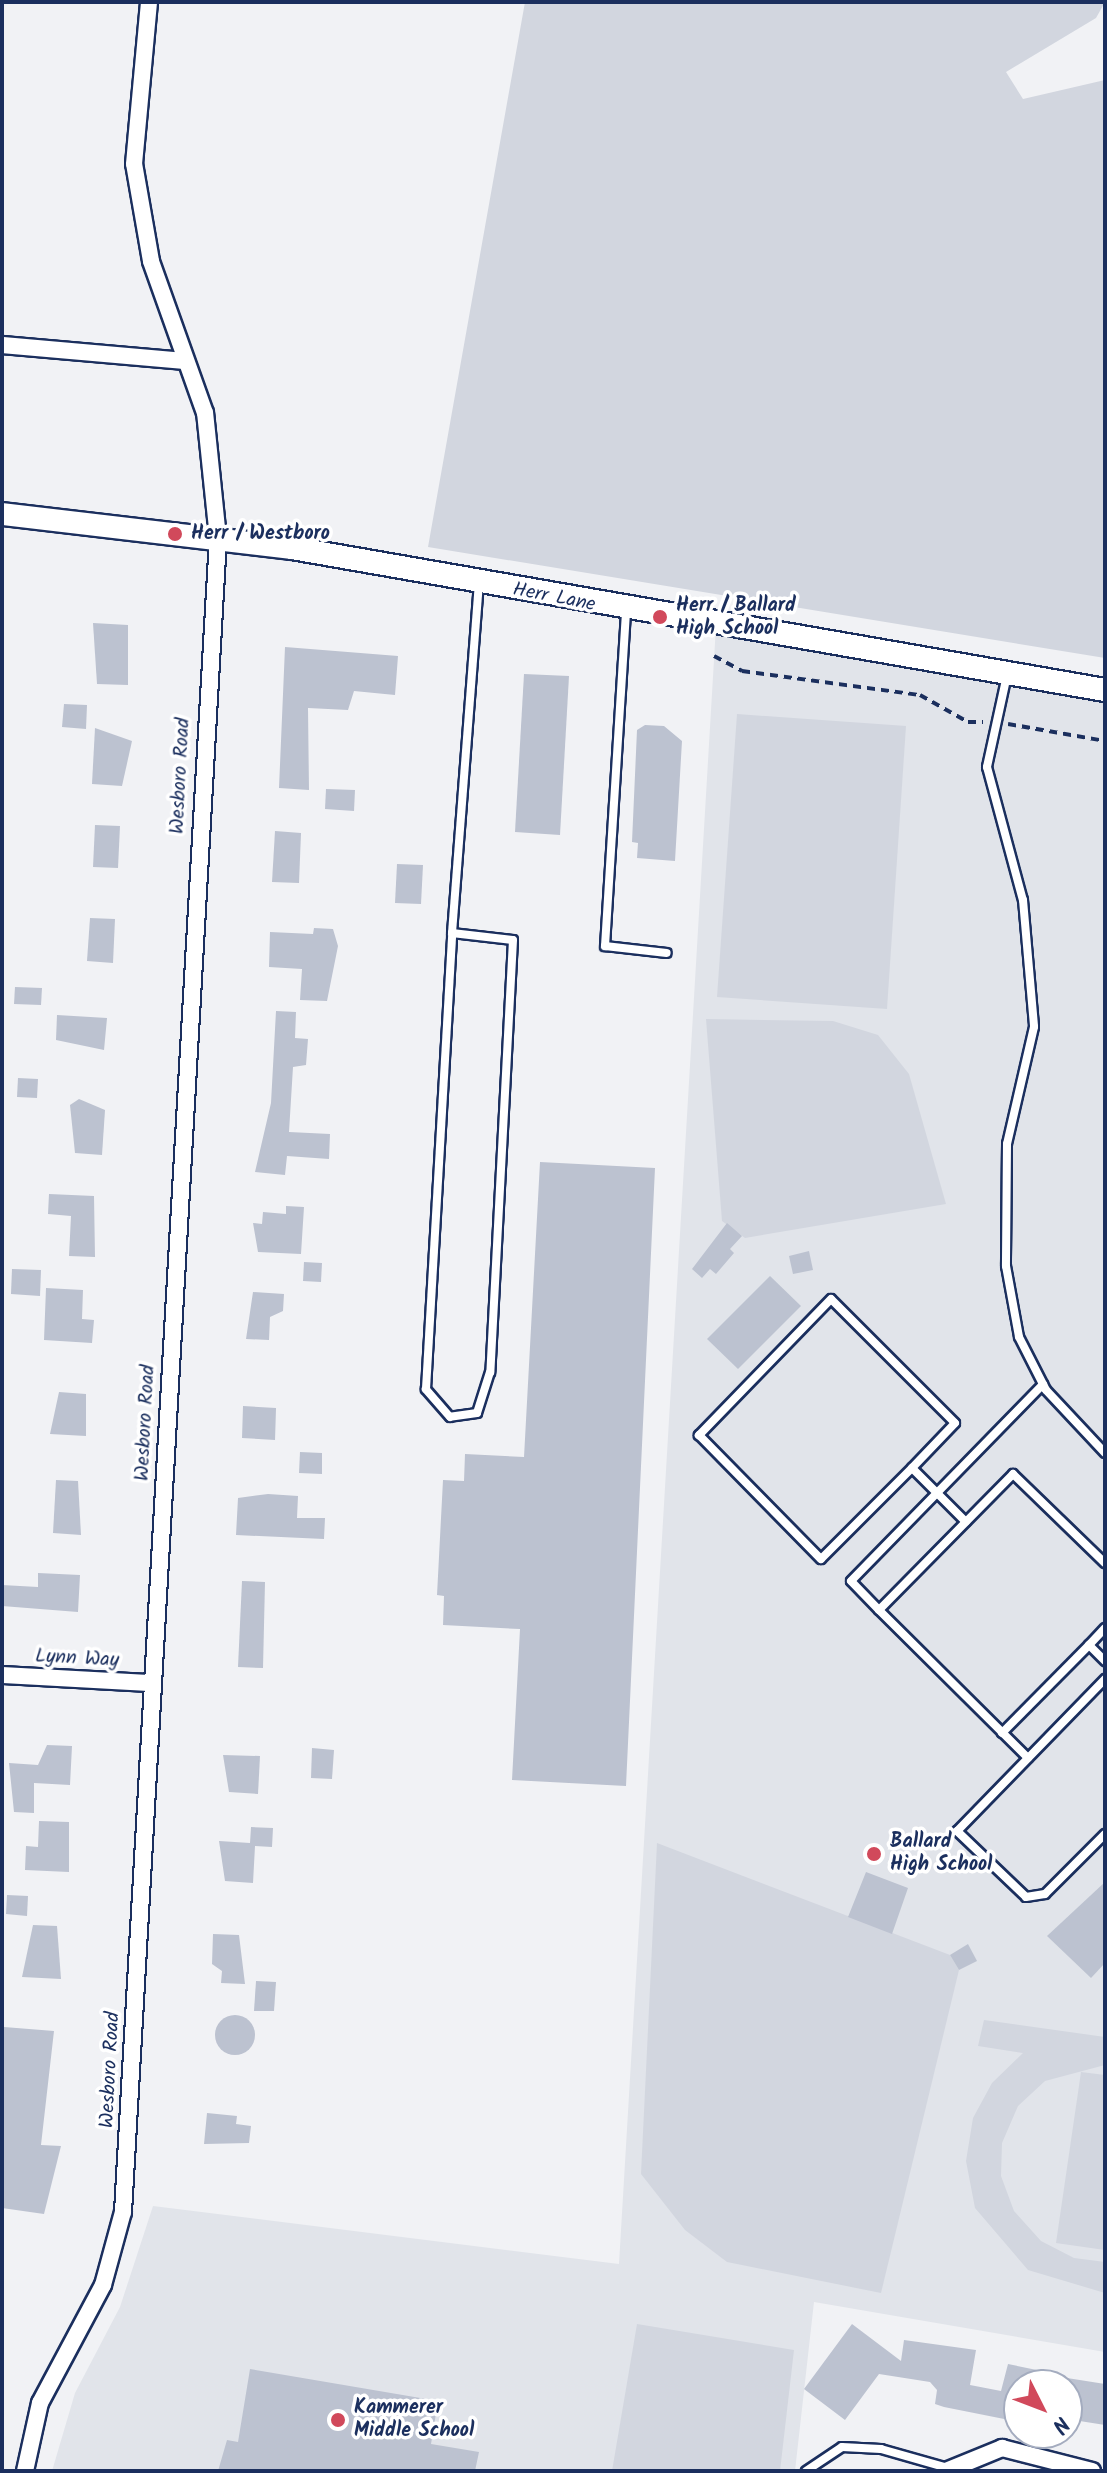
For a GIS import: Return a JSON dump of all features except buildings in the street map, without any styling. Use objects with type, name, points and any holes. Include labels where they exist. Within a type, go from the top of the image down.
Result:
[{"type":"main road","name":"Herr Lane","points":[[2,514],[218,538],[626,612],[1105,690]]},
{"type":"street","name":"Wesboro Road","points":[[25,2471],[40,2403],[103,2285],[123,2212],[150,1683],[218,538],[212,451],[151,261],[134,164],[149,2]]},
{"type":"street","points":[[2,345],[185,361]]},
{"type":"street","name":"Lynn Way","points":[[2,1675],[150,1683]]},
{"type":"street","points":[[947,2470],[1002,2448],[1092,2471]]},
{"type":"lane","points":[[452,933],[513,940],[490,1372],[477,1413],[450,1417],[426,1389],[452,933],[479,583]]},
{"type":"lane","points":[[626,612],[605,946],[667,953]]},
{"type":"lane","points":[[1007,674],[987,767],[1023,900],[1034,1027],[1007,1144],[1005,1253],[1019,1337],[1043,1384],[1105,1453]]},
{"type":"lane","points":[[831,1299],[955,1423],[912,1468],[821,1559],[699,1435],[831,1299]]},
{"type":"lane","points":[[1028,1758],[851,1581],[1043,1384]]},
{"type":"lane","points":[[912,1468],[966,1522]]},
{"type":"lane","points":[[879,1610],[1013,1474],[1105,1563]]},
{"type":"lane","points":[[1002,1733],[1105,1628]]},
{"type":"lane","points":[[1089,1645],[1105,1661]]},
{"type":"lane","points":[[1105,1679],[957,1831],[1026,1897],[1045,1894],[1105,1834]]},
{"type":"lane","points":[[806,2471],[842,2447],[881,2449],[947,2470]]},
{"type":"path","points":[[714,656],[742,671],[920,695],[968,722],[995,722],[1105,741]]},
{"type":"shaded area","points":[[525,2],[1105,2],[1096,18],[1006,72],[1023,99],[1105,80],[1105,658],[428,547]]},
{"type":"shaded area","name":"Ballard High School","points":[[716,626],[1105,692],[1105,2352],[814,2302],[795,2471],[52,2471],[75,2393],[120,2307],[153,2206],[619,2264]]},
{"type":"shaded area","points":[[737,714],[906,726],[887,1009],[717,997]]},
{"type":"shaded area","points":[[706,1019],[833,1021],[878,1035],[909,1074],[946,1204],[745,1238],[722,1221]]},
{"type":"shaded area","points":[[657,1843],[950,1955],[959,1970],[881,2293],[727,2262],[685,2230],[641,2174]]},
{"type":"shaded area","points":[[984,2020],[1105,2037],[1105,2065],[1045,2081],[1018,2106],[1002,2143],[1001,2176],[1014,2211],[1041,2241],[1074,2258],[1105,2262],[1105,2293],[1028,2270],[975,2208],[966,2161],[973,2118],[992,2083],[1023,2053],[978,2046]]},
{"type":"shaded area","points":[[1081,2072],[1105,2075],[1105,2250],[1056,2243]]},
{"type":"shaded area","points":[[637,2324],[794,2350],[780,2471],[612,2471]]},
{"type":"place","name":"Herr / Westboro","points":[[175,534]]},
{"type":"place","name":"Herr / Ballard High School","points":[[660,617]]},
{"type":"place","name":"Ballard High School","points":[[874,1854]]},
{"type":"place","name":"Kammerer Middle School","points":[[338,2420]]}]
